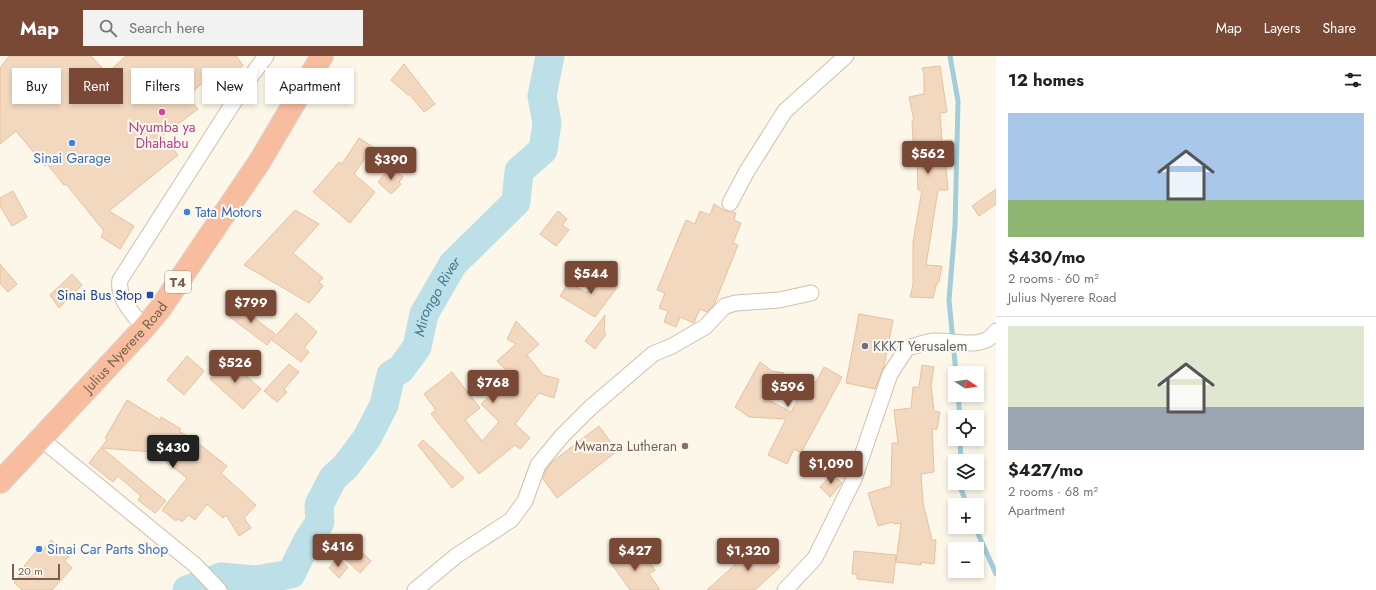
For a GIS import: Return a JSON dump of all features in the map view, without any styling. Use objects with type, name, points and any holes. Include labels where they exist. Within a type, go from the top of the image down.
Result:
[{"type":"highway","name":"Julius Nyerere Road","points":[[0,482],[160,309],[256,167],[322,56]]},
{"type":"street","points":[[144,328],[120,296],[120,280],[242,89],[266,56]]},
{"type":"street","points":[[730,203],[747,171],[785,111],[846,56]]},
{"type":"street","points":[[415,590],[456,556],[517,514],[525,501],[538,465],[557,442],[590,408],[653,354],[672,346],[705,327],[725,306],[736,303],[778,300],[811,293]]},
{"type":"street","points":[[785,590],[815,558],[854,479],[890,374],[906,348],[933,341],[976,343],[992,338],[996,331]]},
{"type":"street","points":[[40,438],[196,565],[219,590]]},
{"type":"building","points":[[9,56],[91,56],[102,68],[69,68],[69,104],[123,104],[123,68],[113,68],[126,56],[236,56],[243,65],[240,68],[202,68],[202,83],[194,91],[194,68],[131,68],[131,104],[194,104],[198,109],[162,136],[178,155],[109,211],[134,226],[120,249],[101,237],[104,231],[66,184],[64,185],[47,164],[45,166],[16,131],[0,144],[0,68]]},
{"type":"building","points":[[404,64],[435,104],[424,112],[409,94],[408,95],[391,80]]},
{"type":"building","points":[[940,66],[947,112],[940,113],[942,141],[952,140],[954,157],[945,159],[948,190],[938,190],[926,265],[942,266],[939,282],[937,282],[933,298],[910,297],[913,285],[913,242],[922,190],[918,190],[917,157],[914,157],[912,121],[914,121],[909,97],[924,94],[924,74],[922,68]]},
{"type":"building","points":[[359,138],[373,147],[354,174],[375,192],[350,223],[313,192],[339,162],[342,164]]},
{"type":"building","points":[[391,167],[403,177],[399,182],[401,184],[391,194],[378,182]]},
{"type":"building","points":[[996,189],[996,204],[979,216],[972,206]]},
{"type":"building","points":[[13,191],[27,217],[12,226],[0,206],[0,198]]},
{"type":"building","points":[[714,204],[726,211],[736,213],[734,220],[741,223],[733,243],[738,245],[714,305],[707,312],[700,309],[694,323],[680,317],[676,327],[664,322],[668,311],[659,308],[665,293],[657,290],[686,220],[695,224],[700,211],[710,215]]},
{"type":"building","points":[[295,210],[319,224],[293,253],[323,278],[319,282],[323,286],[309,303],[244,265]]},
{"type":"building","points":[[558,211],[567,219],[562,225],[569,230],[556,246],[540,234]]},
{"type":"building","points":[[0,264],[17,284],[8,292],[0,283]]},
{"type":"building","points":[[72,274],[82,285],[59,308],[50,295]]},
{"type":"building","points":[[597,274],[618,286],[595,317],[560,296],[568,283],[587,293]]},
{"type":"building","points":[[235,303],[275,334],[267,345],[226,314]]},
{"type":"building","points":[[296,313],[317,332],[304,348],[309,352],[301,362],[272,340]]},
{"type":"building","points":[[859,314],[893,320],[884,366],[875,389],[846,383]]},
{"type":"building","points":[[605,315],[604,333],[606,334],[595,349],[585,341]]},
{"type":"building","points":[[516,321],[539,344],[527,355],[543,375],[559,379],[554,398],[539,393],[515,424],[530,438],[520,449],[515,445],[479,474],[431,414],[436,410],[424,394],[452,372],[480,408],[465,420],[482,441],[499,422],[481,404],[511,375],[497,361],[516,344],[507,339]]},
{"type":"building","points":[[187,356],[204,371],[184,395],[167,380]]},
{"type":"building","points":[[227,359],[261,389],[243,409],[210,379]]},
{"type":"building","points":[[760,362],[772,371],[784,373],[770,401],[791,412],[809,378],[816,382],[824,367],[842,377],[801,453],[794,449],[787,464],[768,455],[786,419],[749,417],[735,407]]},
{"type":"building","points":[[289,364],[299,372],[284,389],[287,392],[277,402],[264,391]]},
{"type":"building","points":[[922,365],[934,367],[931,385],[934,411],[940,412],[937,429],[932,429],[934,472],[921,474],[923,503],[932,540],[936,540],[934,564],[921,562],[921,565],[896,562],[901,523],[894,524],[893,522],[878,526],[868,493],[891,486],[892,443],[898,443],[894,410],[911,408],[913,387],[919,387]]},
{"type":"building","points":[[127,400],[160,420],[161,417],[181,429],[179,431],[195,441],[227,466],[221,473],[256,505],[244,518],[251,528],[239,536],[226,515],[223,518],[207,504],[195,520],[188,515],[182,522],[178,519],[176,521],[162,510],[187,478],[153,452],[102,448],[166,501],[155,513],[138,500],[141,496],[118,476],[113,482],[89,463],[107,440],[105,438]]},
{"type":"building","points":[[599,426],[617,451],[557,498],[543,479],[546,470],[552,462]]},
{"type":"building","points":[[423,440],[464,478],[452,488],[418,445]]},
{"type":"building","points":[[832,474],[842,483],[830,497],[820,487]]},
{"type":"building","points":[[51,540],[69,556],[65,561],[72,568],[52,590],[22,590],[14,582],[27,568],[24,566],[36,552],[39,554]]},
{"type":"building","points":[[759,543],[780,567],[755,590],[707,590]]},
{"type":"building","points":[[356,547],[371,561],[360,573],[344,558]]},
{"type":"building","points":[[632,548],[643,563],[648,560],[655,570],[649,574],[660,590],[630,590],[611,563]]},
{"type":"building","points":[[854,551],[896,555],[893,583],[857,579],[857,574],[852,574]]},
{"type":"building","points":[[337,558],[348,567],[339,578],[329,568]]},
{"type":"waterway","name":"Mirongo River","points":[[187,590],[221,577],[255,580],[291,574],[307,542],[320,522],[319,505],[333,478],[346,466],[367,438],[384,405],[391,375],[401,369],[417,347],[424,314],[453,264],[516,202],[519,171],[543,150],[547,123],[542,96],[550,56]]},
{"type":"waterway","points":[[950,56],[958,101],[955,226],[949,300],[955,366]]},
{"type":"waterway","points":[[959,402],[959,410]]},
{"type":"waterway","points":[[960,446],[961,454]]},
{"type":"waterway","points":[[961,490],[964,498]]},
{"type":"waterway","points":[[978,534],[996,574]]},
{"type":"place","name":"Nyumba ya Dhahabu","points":[[162,112]]},
{"type":"place","name":"Sinai Garage","points":[[72,143]]},
{"type":"place","name":"Tata Motors","points":[[187,212]]},
{"type":"place","name":"Sinai Bus Stop","points":[[150,295]]},
{"type":"place","name":"KKKT Yerusalem","points":[[865,346]]},
{"type":"place","name":"Mwanza Lutheran","points":[[685,446]]},
{"type":"place","name":"Sinai Car Parts Shop","points":[[39,549]]}]
